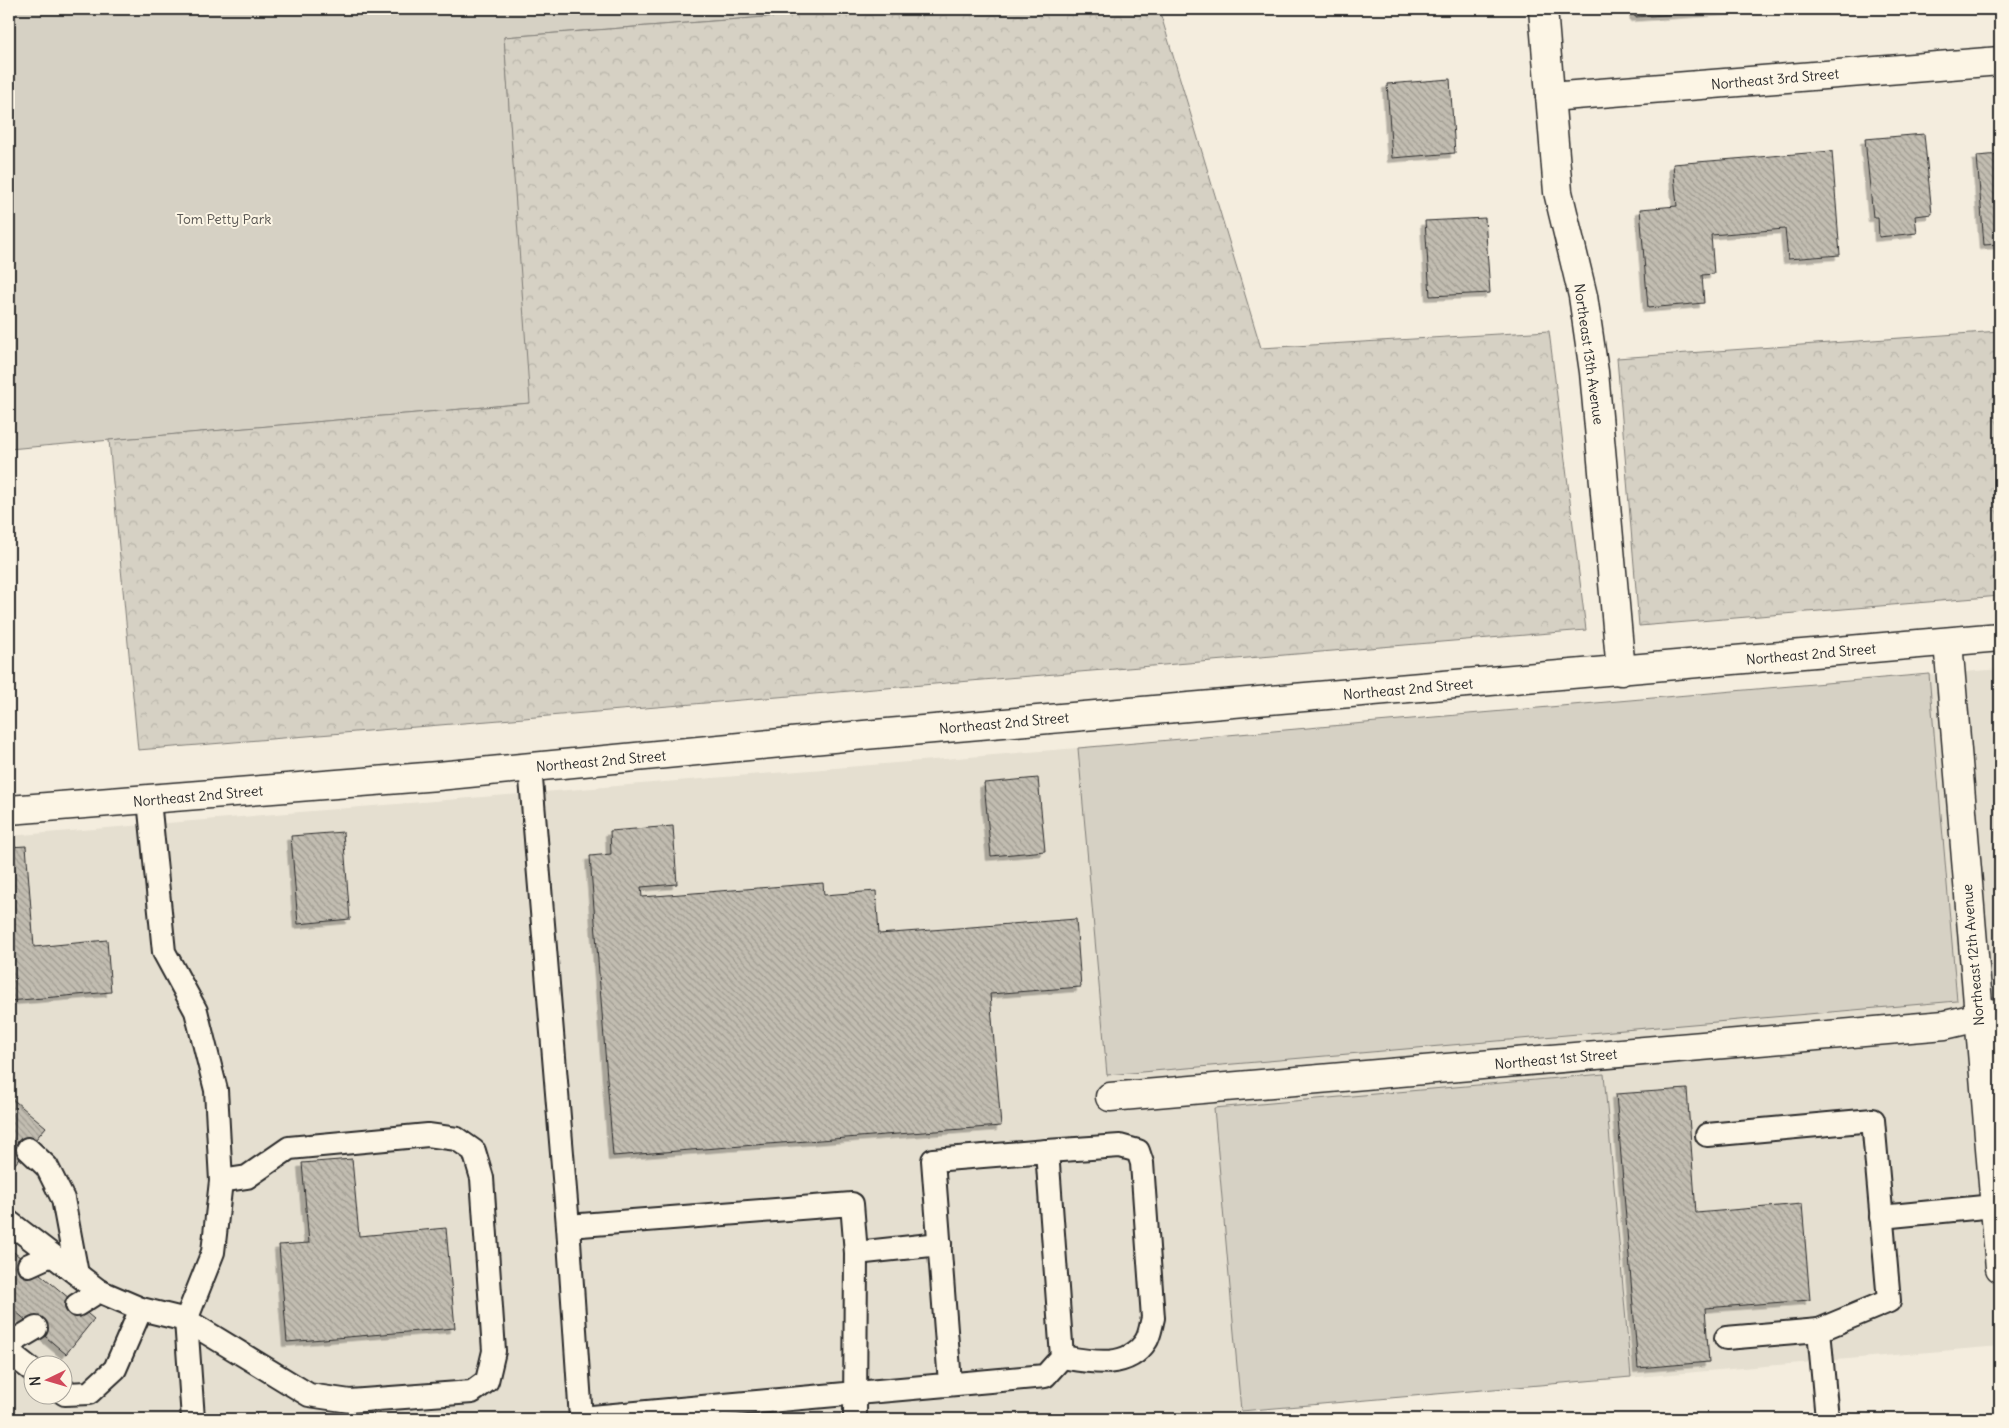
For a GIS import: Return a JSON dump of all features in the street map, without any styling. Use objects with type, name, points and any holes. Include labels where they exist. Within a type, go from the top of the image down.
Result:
[{"type":"street","name":"Northeast 13th Avenue","points":[[1543,9],[1558,192],[1583,296],[1594,372],[1621,671]]},
{"type":"street","name":"Northeast 3rd Street","points":[[1550,97],[2000,60]]},
{"type":"street","name":"Northeast 2nd Street","points":[[9,810],[149,800],[530,767],[864,735],[2000,638]]},
{"type":"street","name":"Northeast 12th Avenue","points":[[1948,642],[1989,1015],[1994,1206],[2000,1268]]},
{"type":"street","name":"Northeast 1st Street","points":[[1110,1097],[1945,1025],[1989,1015]]},
{"type":"lane","points":[[530,767],[568,1226],[581,1419],[950,1383],[1045,1376],[1062,1357],[1047,1151]]},
{"type":"lane","points":[[149,800],[164,952],[196,1011],[216,1090],[222,1181],[213,1252],[186,1320],[193,1419]]},
{"type":"lane","points":[[1707,1136],[1872,1120],[1889,1301],[1819,1330],[1726,1338]]},
{"type":"lane","points":[[9,1222],[99,1291],[141,1309],[186,1320],[308,1396],[350,1401],[472,1392],[487,1382],[494,1351],[482,1178],[474,1151],[457,1139],[428,1135],[290,1148],[247,1177],[222,1181]]},
{"type":"lane","points":[[950,1383],[932,1160],[1120,1146],[1138,1151],[1143,1172],[1153,1318],[1147,1340],[1134,1355],[1114,1362],[1087,1361],[1062,1357]]},
{"type":"lane","points":[[28,1148],[47,1167],[63,1199],[77,1274]]},
{"type":"lane","points":[[568,1226],[852,1204],[856,1253],[855,1419]]},
{"type":"lane","points":[[1881,1217],[1994,1206]]},
{"type":"lane","points":[[856,1253],[940,1244]]},
{"type":"lane","points":[[29,1265],[51,1255]]},
{"type":"lane","points":[[77,1305],[99,1291]]},
{"type":"lane","points":[[72,1394],[89,1393],[115,1369],[141,1309]]},
{"type":"lane","points":[[9,1344],[36,1328]]},
{"type":"lane","points":[[1819,1330],[1827,1419]]},
{"type":"lane","points":[[9,1352],[22,1362]]},
{"type":"shaded area","points":[[2000,669],[2000,1346],[1147,1419],[9,1419],[9,836],[1078,748]]},
{"type":"green space","name":"Tom Petty Park","points":[[9,9],[831,9],[831,12],[504,37],[531,403],[9,449]]},
{"type":"green space","points":[[831,9],[1159,9],[1261,348],[1549,331],[1586,630],[138,750],[109,440],[530,403],[504,37],[831,12]]},
{"type":"green space","points":[[2000,331],[2000,596],[1639,626],[1617,358]]},
{"type":"green space","points":[[1929,674],[1957,1001],[1107,1075],[1078,748]]},
{"type":"green space","points":[[1604,1074],[1631,1377],[1241,1411],[1214,1108]]},
{"type":"building","points":[[1634,9],[1738,9],[1738,10],[1635,17]]},
{"type":"building","points":[[1450,79],[1455,153],[1392,158],[1387,84]]},
{"type":"building","points":[[1924,134],[1932,214],[1915,216],[1917,233],[1879,237],[1878,217],[1873,217],[1865,139]]},
{"type":"building","points":[[1832,151],[1840,255],[1788,259],[1785,229],[1711,235],[1714,274],[1702,275],[1704,303],[1648,308],[1640,209],[1677,206],[1673,164]]},
{"type":"building","points":[[2000,154],[2000,244],[1984,245],[1977,156]]},
{"type":"building","points":[[1485,218],[1490,293],[1430,296],[1425,221]]},
{"type":"building","points":[[1038,778],[1045,851],[991,856],[984,783]]},
{"type":"building","points":[[673,826],[677,884],[641,887],[642,897],[823,883],[824,895],[876,891],[879,934],[1076,919],[1081,987],[990,994],[1001,1126],[613,1156],[590,856],[611,854],[610,831]]},
{"type":"building","points":[[343,832],[350,919],[298,924],[291,836]]},
{"type":"building","points":[[26,846],[34,947],[107,940],[111,992],[9,1001],[9,847]]},
{"type":"building","points":[[1687,1089],[1696,1213],[1802,1204],[1810,1300],[1705,1308],[1709,1362],[1638,1368],[1616,1094]]},
{"type":"building","points":[[9,1098],[46,1127],[9,1171]]},
{"type":"building","points":[[352,1159],[359,1236],[446,1228],[455,1328],[287,1342],[279,1245],[309,1243],[302,1163]]},
{"type":"building","points":[[9,1248],[94,1319],[66,1354],[9,1306]]}]
